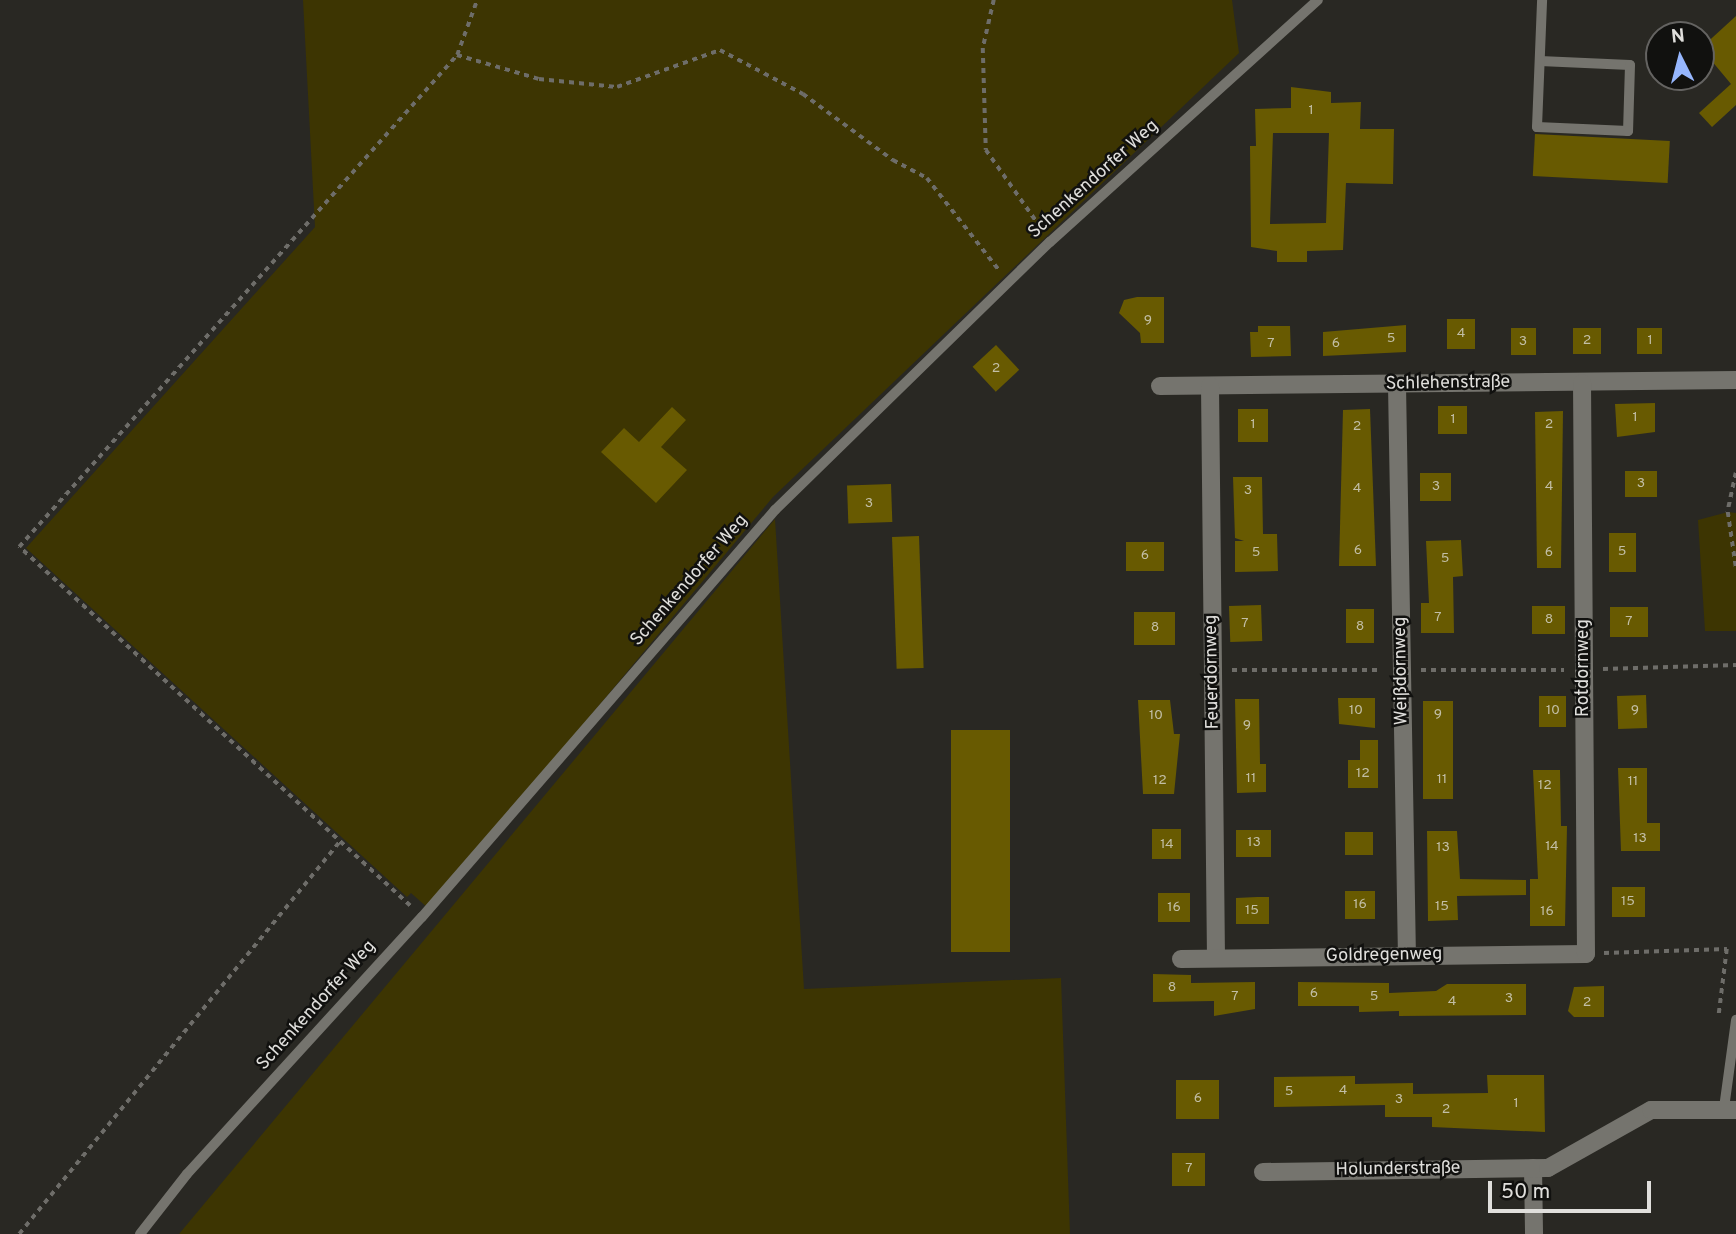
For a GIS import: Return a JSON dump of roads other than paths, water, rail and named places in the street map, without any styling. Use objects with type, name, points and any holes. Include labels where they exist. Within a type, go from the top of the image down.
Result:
[{"type":"street","name":"Schlehenstraße","points":[[1160,386],[1736,380]]},
{"type":"street","name":"Rotdornweg","points":[[1582,383],[1586,954]]},
{"type":"street","name":"Weißdornweg","points":[[1397,385],[1407,956]]},
{"type":"street","name":"Feuerdornweg","points":[[1210,386],[1216,958]]},
{"type":"street","name":"Goldregenweg","points":[[1181,959],[1586,954]]},
{"type":"street","name":"Holunderstraße","points":[[1263,1172],[1548,1168],[1651,1110],[1730,1109]]},
{"type":"street","points":[[1534,1168],[1534,1234]]},
{"type":"lane","name":"Schenkendorfer Weg","points":[[140,1234],[187,1174],[422,917],[775,509],[1050,242],[1318,0]]},
{"type":"lane","points":[[1540,61],[1630,65],[1628,131],[1537,127],[1542,0]]},
{"type":"lane","points":[[1730,1109],[1736,1020]]}]
